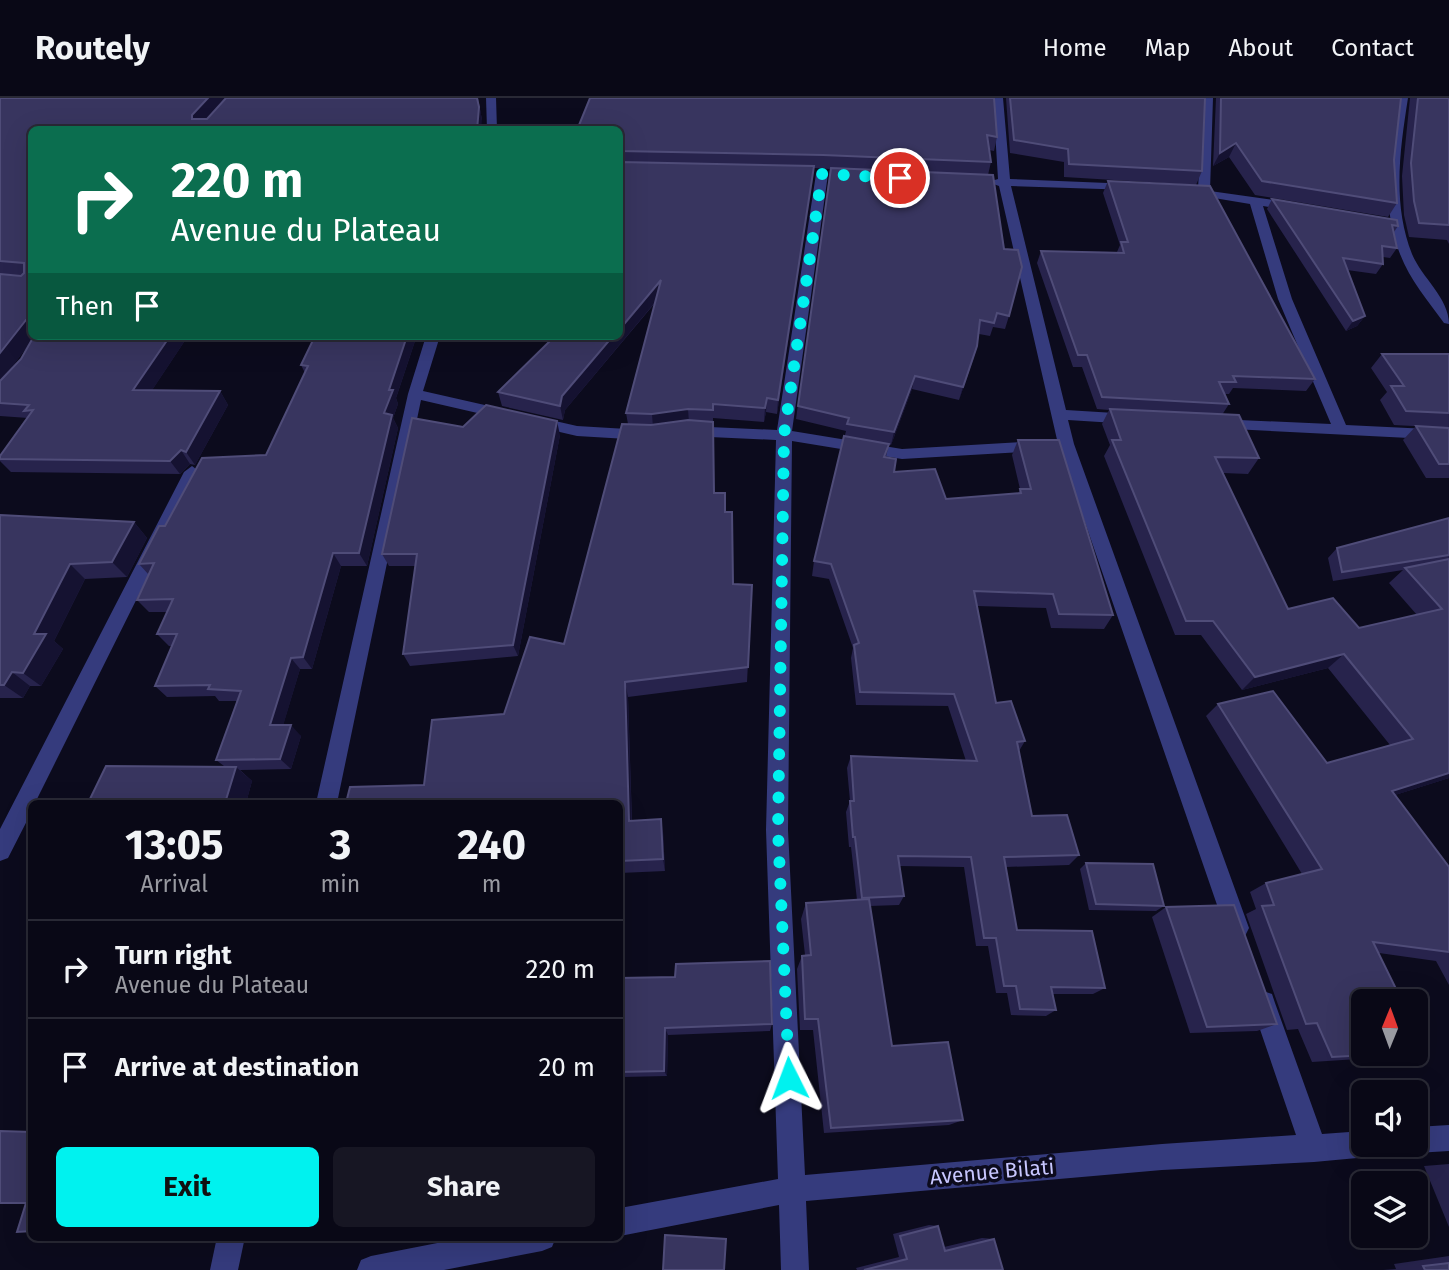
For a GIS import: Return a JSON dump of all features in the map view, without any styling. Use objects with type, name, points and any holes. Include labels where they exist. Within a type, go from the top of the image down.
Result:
[{"type":"street","points":[[491,98],[492,126]]},
{"type":"street","points":[[998,98],[1004,182],[1066,444],[1241,940]]},
{"type":"street","points":[[1205,191],[1208,98]]},
{"type":"street","points":[[1403,98],[1397,133],[1390,223],[1416,274],[1449,320]]},
{"type":"street","points":[[795,1270],[794,1189],[778,830],[784,435],[822,174]]},
{"type":"street","points":[[978,181],[1141,188]]},
{"type":"street","points":[[1179,190],[1205,191],[1306,208]]},
{"type":"street","points":[[1255,200],[1284,299],[1341,431]]},
{"type":"street","points":[[327,800],[415,394],[432,340]]},
{"type":"street","points":[[415,394],[577,431],[663,435],[695,430],[784,435],[902,454],[1066,444]]},
{"type":"street","points":[[1059,415],[1153,421]]},
{"type":"street","points":[[1206,424],[1449,435]]},
{"type":"street","points":[[0,852],[192,471]]},
{"type":"street","points":[[1254,979],[1314,1149]]},
{"type":"street","points":[[1428,1139],[1449,1138]]},
{"type":"street","name":"Avenue Bilati","points":[[623,1221],[794,1189],[1162,1157],[1351,1146]]},
{"type":"street","points":[[223,1270],[230,1241]]},
{"type":"street","points":[[372,1270],[521,1241]]},
{"type":"building","points":[[0,98],[208,98],[192,115],[192,119],[207,119],[226,98],[477,98],[477,126],[28,126],[28,320],[0,353],[0,274],[21,276],[24,273],[24,263],[0,261]]},
{"type":"building","points":[[590,98],[994,98],[997,137],[987,135],[991,162],[623,151],[623,126],[579,126]]},
{"type":"building","points":[[1010,98],[1205,98],[1202,171],[1069,164],[1068,149],[1014,140]]},
{"type":"building","points":[[1221,98],[1401,98],[1394,160],[1397,203],[1262,181],[1236,143],[1220,153]]},
{"type":"building","points":[[1418,98],[1449,98],[1449,225],[1419,223],[1411,163]]},
{"type":"building","points":[[623,162],[814,166],[778,400],[767,398],[765,408],[713,404],[713,410],[626,413],[661,280],[623,325]]},
{"type":"building","points":[[831,168],[993,175],[1004,249],[1018,250],[1022,267],[1009,316],[997,313],[994,323],[980,320],[977,346],[963,387],[915,376],[894,432],[847,424],[849,418],[798,406]]},
{"type":"building","points":[[1108,181],[1210,186],[1315,379],[1233,376],[1236,382],[1219,382],[1229,404],[1102,397],[1087,355],[1078,355],[1041,251],[1124,253],[1121,242],[1128,242]]},
{"type":"building","points":[[1272,199],[1397,220],[1398,226],[1392,225],[1397,248],[1382,246],[1383,264],[1343,258],[1365,316],[1353,321]]},
{"type":"building","points":[[32,340],[167,340],[133,390],[220,391],[186,452],[181,450],[170,461],[0,459],[33,410],[24,411],[29,405],[0,403],[0,381],[21,359]]},
{"type":"building","points":[[313,340],[406,340],[389,390],[393,390],[384,413],[392,415],[359,553],[333,553],[303,657],[291,658],[270,725],[291,725],[280,759],[216,760],[241,691],[208,689],[210,685],[155,686],[177,634],[157,634],[173,599],[137,600],[154,563],[139,564],[159,526],[165,526],[202,458],[266,455],[308,366],[301,365]]},
{"type":"building","points":[[551,340],[610,340],[562,396],[560,406],[498,392]]},
{"type":"building","points":[[1382,354],[1449,354],[1449,413],[1406,411],[1391,386],[1404,386]]},
{"type":"building","points":[[486,405],[557,421],[513,645],[403,654],[417,554],[382,554],[412,418],[463,427]]},
{"type":"building","points":[[1110,409],[1239,415],[1259,458],[1215,457],[1288,609],[1333,598],[1359,628],[1442,609],[1405,568],[1449,559],[1449,773],[1392,791],[1449,867],[1449,952],[1373,942],[1396,989],[1351,989],[1351,1056],[1332,1057],[1317,1023],[1306,1024],[1262,906],[1274,905],[1266,883],[1322,869],[1218,704],[1273,691],[1327,763],[1413,739],[1344,654],[1255,677],[1213,621],[1186,621],[1112,440],[1121,440]]},
{"type":"building","points":[[688,420],[713,422],[714,493],[725,493],[725,512],[732,512],[733,584],[752,585],[748,667],[625,682],[629,821],[661,819],[663,859],[623,861],[623,800],[347,800],[350,787],[424,785],[432,720],[504,714],[530,637],[564,644],[622,424],[651,425]]},
{"type":"building","points":[[1416,426],[1449,428],[1449,464],[1439,464]]},
{"type":"building","points":[[844,436],[889,444],[884,457],[896,459],[894,472],[935,469],[946,499],[1021,493],[1020,489],[1031,489],[1018,440],[1059,440],[1113,615],[1059,614],[1053,594],[974,591],[996,703],[1011,701],[1025,741],[1017,742],[1032,816],[1067,815],[1079,855],[1004,857],[1017,930],[1092,931],[1105,988],[1051,987],[1056,1010],[1020,1009],[1016,986],[1004,986],[996,938],[984,938],[971,857],[898,856],[904,896],[862,898],[850,801],[854,801],[851,756],[977,761],[954,694],[860,692],[854,645],[859,643],[831,564],[814,561]]},
{"type":"building","points":[[0,515],[134,522],[112,562],[70,564],[34,634],[46,634],[23,673],[12,672],[4,685],[0,685]]},
{"type":"building","points":[[1449,518],[1449,555],[1342,572],[1337,548]]},
{"type":"building","points":[[106,766],[236,767],[226,800],[89,800]]},
{"type":"building","points":[[1086,863],[1153,864],[1164,906],[1096,904]]},
{"type":"building","points":[[869,899],[892,1046],[948,1042],[963,1120],[831,1128],[818,1019],[805,1019],[802,956],[811,955],[806,903]]},
{"type":"building","points":[[1234,905],[1277,1024],[1207,1027],[1166,907]]},
{"type":"building","points":[[770,961],[772,1024],[665,1028],[664,1071],[623,1072],[623,978],[675,977],[676,964]]},
{"type":"building","points":[[0,1131],[28,1132],[28,1231],[17,1232],[26,1203],[0,1203]]},
{"type":"building","points":[[938,1226],[945,1251],[994,1239],[1003,1270],[864,1270],[907,1259],[900,1236]]},
{"type":"building","points":[[665,1235],[726,1239],[724,1270],[663,1270]]},
{"type":"building","points":[[1449,1263],[1449,1270],[1425,1270],[1423,1266]]},
{"type":"route","points":[[789,1078],[778,830],[784,435],[822,174],[900,178]]}]
